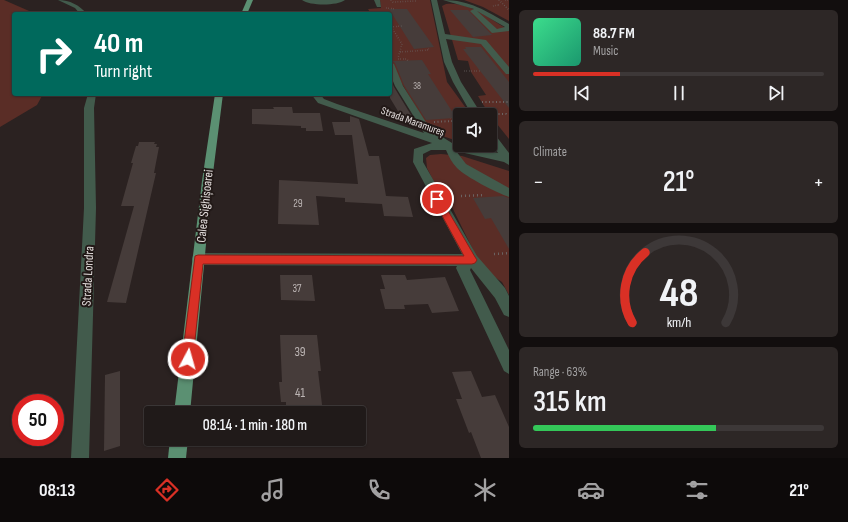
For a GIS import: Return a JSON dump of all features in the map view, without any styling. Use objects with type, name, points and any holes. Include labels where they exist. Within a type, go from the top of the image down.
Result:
[{"type":"main road","points":[[245,12],[250,0]]},
{"type":"main road","name":"Calea Sighișoarei","points":[[183,406],[198,259],[219,96]]},
{"type":"main road","points":[[177,458],[178,446]]},
{"type":"street","points":[[61,0],[77,7],[82,12]]},
{"type":"street","points":[[305,0],[319,6],[342,0]]},
{"type":"street","points":[[427,0],[430,4],[434,3],[445,53],[452,72],[476,108]]},
{"type":"street","points":[[446,0],[478,9],[509,28]]},
{"type":"street","points":[[478,9],[472,11],[495,32],[509,28]]},
{"type":"street","points":[[441,36],[483,42],[509,72]]},
{"type":"street","points":[[392,68],[400,86],[428,132],[449,146],[455,159],[462,167],[509,193]]},
{"type":"street","name":"Strada Londra","points":[[80,458],[90,208],[89,108],[92,96]]},
{"type":"street","name":"Strada Maramureș","points":[[317,96],[321,101],[334,106],[449,146],[509,160]]},
{"type":"street","points":[[497,144],[509,160]]},
{"type":"street","points":[[449,146],[430,146],[418,152],[418,162],[472,260],[500,293],[509,310]]},
{"type":"street","points":[[198,259],[472,260]]},
{"type":"street","points":[[472,260],[462,268],[509,366]]},
{"type":"path","points":[[391,0],[393,2],[416,0]]},
{"type":"path","points":[[499,0],[509,10]]},
{"type":"path","points":[[498,5],[504,5]]},
{"type":"path","points":[[392,26],[402,26]]},
{"type":"path","points":[[392,28],[402,44],[398,59],[408,60]]},
{"type":"path","points":[[400,52],[429,50],[428,48]]},
{"type":"path","points":[[460,71],[480,71]]},
{"type":"path","points":[[476,102],[509,102]]},
{"type":"path","points":[[497,114],[506,114],[508,116]]},
{"type":"path","points":[[428,122],[453,121]]},
{"type":"path","points":[[494,254],[509,253]]},
{"type":"shaded area","points":[[0,0],[4,0],[31,12],[12,12],[12,96],[42,96],[37,105],[0,127]]},
{"type":"shaded area","points":[[380,0],[430,0],[447,82],[466,108],[453,108],[453,140],[437,134],[427,125],[399,79],[392,62],[392,12],[370,12],[368,9],[381,8]]},
{"type":"shaded area","points":[[464,0],[509,0],[509,21],[483,7]]},
{"type":"shaded area","points":[[446,4],[463,5],[487,16],[509,30],[509,139],[497,124],[497,108],[485,108],[478,96],[486,95],[471,72],[468,61],[458,60],[442,6]]},
{"type":"shaded area","points":[[441,154],[462,156],[509,171],[509,295],[502,282],[488,273],[478,260],[450,203],[435,184],[427,168],[426,158],[430,155]]},
{"type":"building","points":[[389,9],[407,9],[434,47],[414,49]]},
{"type":"building","points":[[450,10],[468,10],[492,35],[473,37]]},
{"type":"building","points":[[465,47],[481,47],[509,82],[509,108],[463,49],[466,49]]},
{"type":"building","points":[[422,60],[431,74],[428,74],[453,113],[453,118],[426,120],[404,85],[395,63],[392,61]]},
{"type":"building","points":[[392,82],[414,120],[404,121],[390,96],[392,96]]},
{"type":"building","points":[[273,107],[292,107],[293,113],[320,113],[323,131],[306,131],[306,128],[301,128],[301,126],[252,124],[252,109],[274,109]]},
{"type":"building","points":[[350,116],[359,119],[369,156],[379,156],[386,196],[408,197],[413,217],[384,216],[382,204],[345,202],[345,198],[316,196],[319,225],[278,224],[279,180],[358,184],[352,135],[335,135],[332,122],[350,122]]},
{"type":"building","points":[[139,142],[155,142],[154,144],[157,144],[156,147],[159,147],[154,173],[156,173],[126,303],[107,302],[134,206],[121,206],[133,163],[131,163],[136,146],[138,146]]},
{"type":"building","points":[[503,196],[509,198],[509,249],[491,218],[485,219],[473,198]]},
{"type":"building","points":[[280,275],[312,275],[315,301],[281,300]]},
{"type":"building","points":[[381,275],[405,275],[407,280],[445,277],[459,311],[432,313],[428,304],[404,305],[405,309],[385,309],[380,289],[385,289]]},
{"type":"building","points":[[280,335],[317,335],[321,371],[318,371],[322,406],[286,406],[286,402],[281,402],[279,382],[282,382]]},
{"type":"building","points":[[120,371],[120,446],[104,451],[105,375]]},
{"type":"building","points":[[471,371],[482,397],[495,395],[509,427],[509,458],[481,458],[471,432],[469,433],[456,399],[462,399],[452,372]]},
{"type":"route","points":[[188,359],[198,259],[472,260],[437,199]]}]
